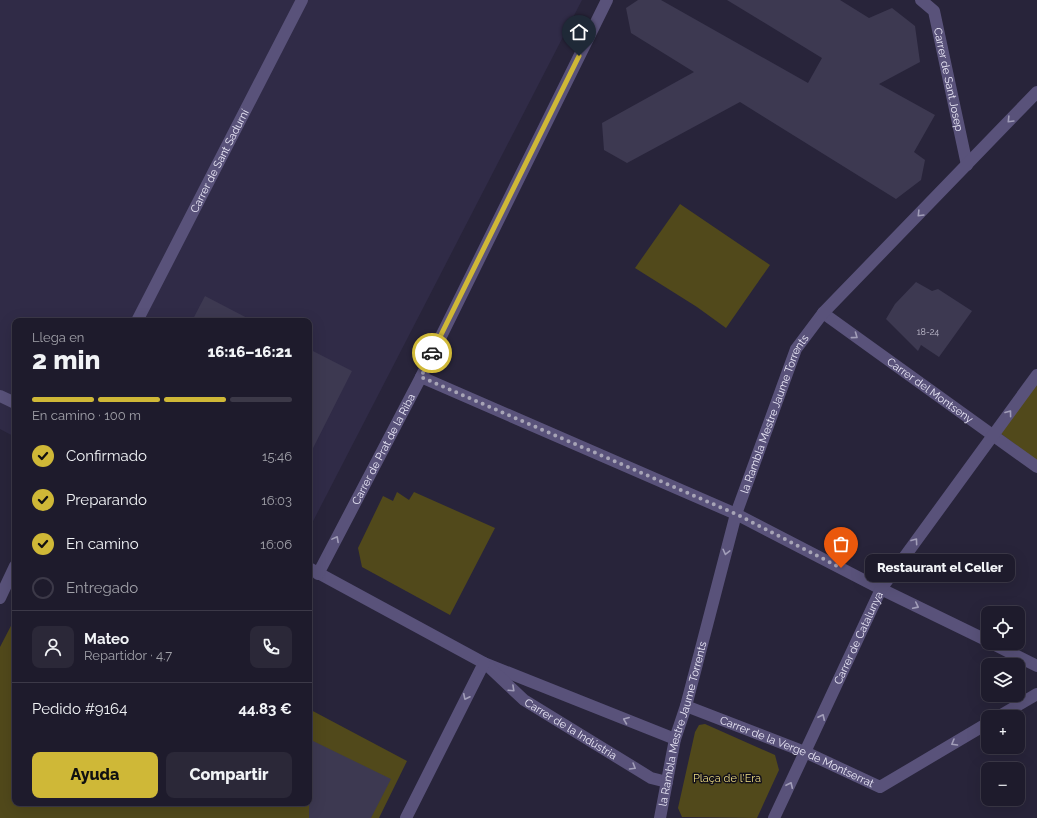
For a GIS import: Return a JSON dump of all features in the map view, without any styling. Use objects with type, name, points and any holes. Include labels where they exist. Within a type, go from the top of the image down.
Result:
[{"type":"street","name":"Carrer de Sant Sadurní","points":[[139,318],[302,0]]},
{"type":"street","name":"Carrer de Prat de la Riba","points":[[313,571],[421,377],[606,0]]},
{"type":"street","name":"Carrer de Sant Josep","points":[[921,0],[934,11],[967,165]]},
{"type":"street","name":"la Rambla Mestre Jaume Torrents","points":[[660,818],[675,739],[686,706],[736,514],[796,349],[824,313],[1037,92]]},
{"type":"street","name":"Carrer del Montseny","points":[[824,313],[1037,467]]},
{"type":"street","name":"Carrer de Catalunya","points":[[774,818],[881,589],[1037,375]]},
{"type":"street","points":[[421,377],[736,514],[881,589],[981,638]]},
{"type":"street","points":[[0,396],[12,402]]},
{"type":"street","name":"Carrer de la Indústria","points":[[313,571],[484,662],[675,739]]},
{"type":"street","points":[[0,598],[12,572]]},
{"type":"street","points":[[1005,650],[1037,666]]},
{"type":"street","points":[[406,818],[484,662]]},
{"type":"street","name":"Carrer de la Indústria","points":[[484,662],[524,700],[651,778],[667,782]]},
{"type":"street","points":[[1010,710],[1037,694]]},
{"type":"street","name":"Carrer de la Verge de Montserrat","points":[[686,706],[805,752],[880,786],[981,727]]},
{"type":"shaded area","points":[[0,0],[582,0],[312,523],[312,318],[12,318],[12,435],[0,429]]},
{"type":"green space","points":[[680,204],[770,265],[726,328],[697,307],[635,268]]},
{"type":"green space","points":[[1037,382],[1037,461],[1000,433]]},
{"type":"green space","points":[[397,492],[409,500],[414,492],[495,528],[450,615],[362,567],[358,548],[383,496],[393,501]]},
{"type":"green space","points":[[12,624],[12,806],[312,806],[312,711],[407,761],[379,818],[0,818],[0,647]]},
{"type":"green space","name":"Plaça de l'Era","points":[[705,724],[775,755],[779,770],[757,818],[682,817],[678,808],[695,732],[699,725]]},
{"type":"building","points":[[638,0],[661,0],[808,83],[822,58],[727,0],[840,0],[869,18],[892,8],[915,26],[920,62],[879,84],[935,115],[914,152],[925,160],[921,180],[896,199],[740,102],[627,163],[604,150],[602,123],[694,72],[631,33],[626,8]]},
{"type":"building","points":[[916,282],[932,291],[938,289],[972,311],[939,357],[921,345],[918,351],[886,319],[895,304]]},
{"type":"building","points":[[205,296],[247,318],[194,318]]},
{"type":"building","points":[[312,351],[352,371],[312,450]]},
{"type":"building","points":[[312,740],[391,779],[371,818],[309,818],[309,806],[312,806]]},
{"type":"way so far","points":[[432,353],[421,377],[736,514],[841,568]]},
{"type":"place","name":"Restaurant el Celler","points":[[841,568]]},
{"type":"route","points":[[432,353],[579,56]]}]
